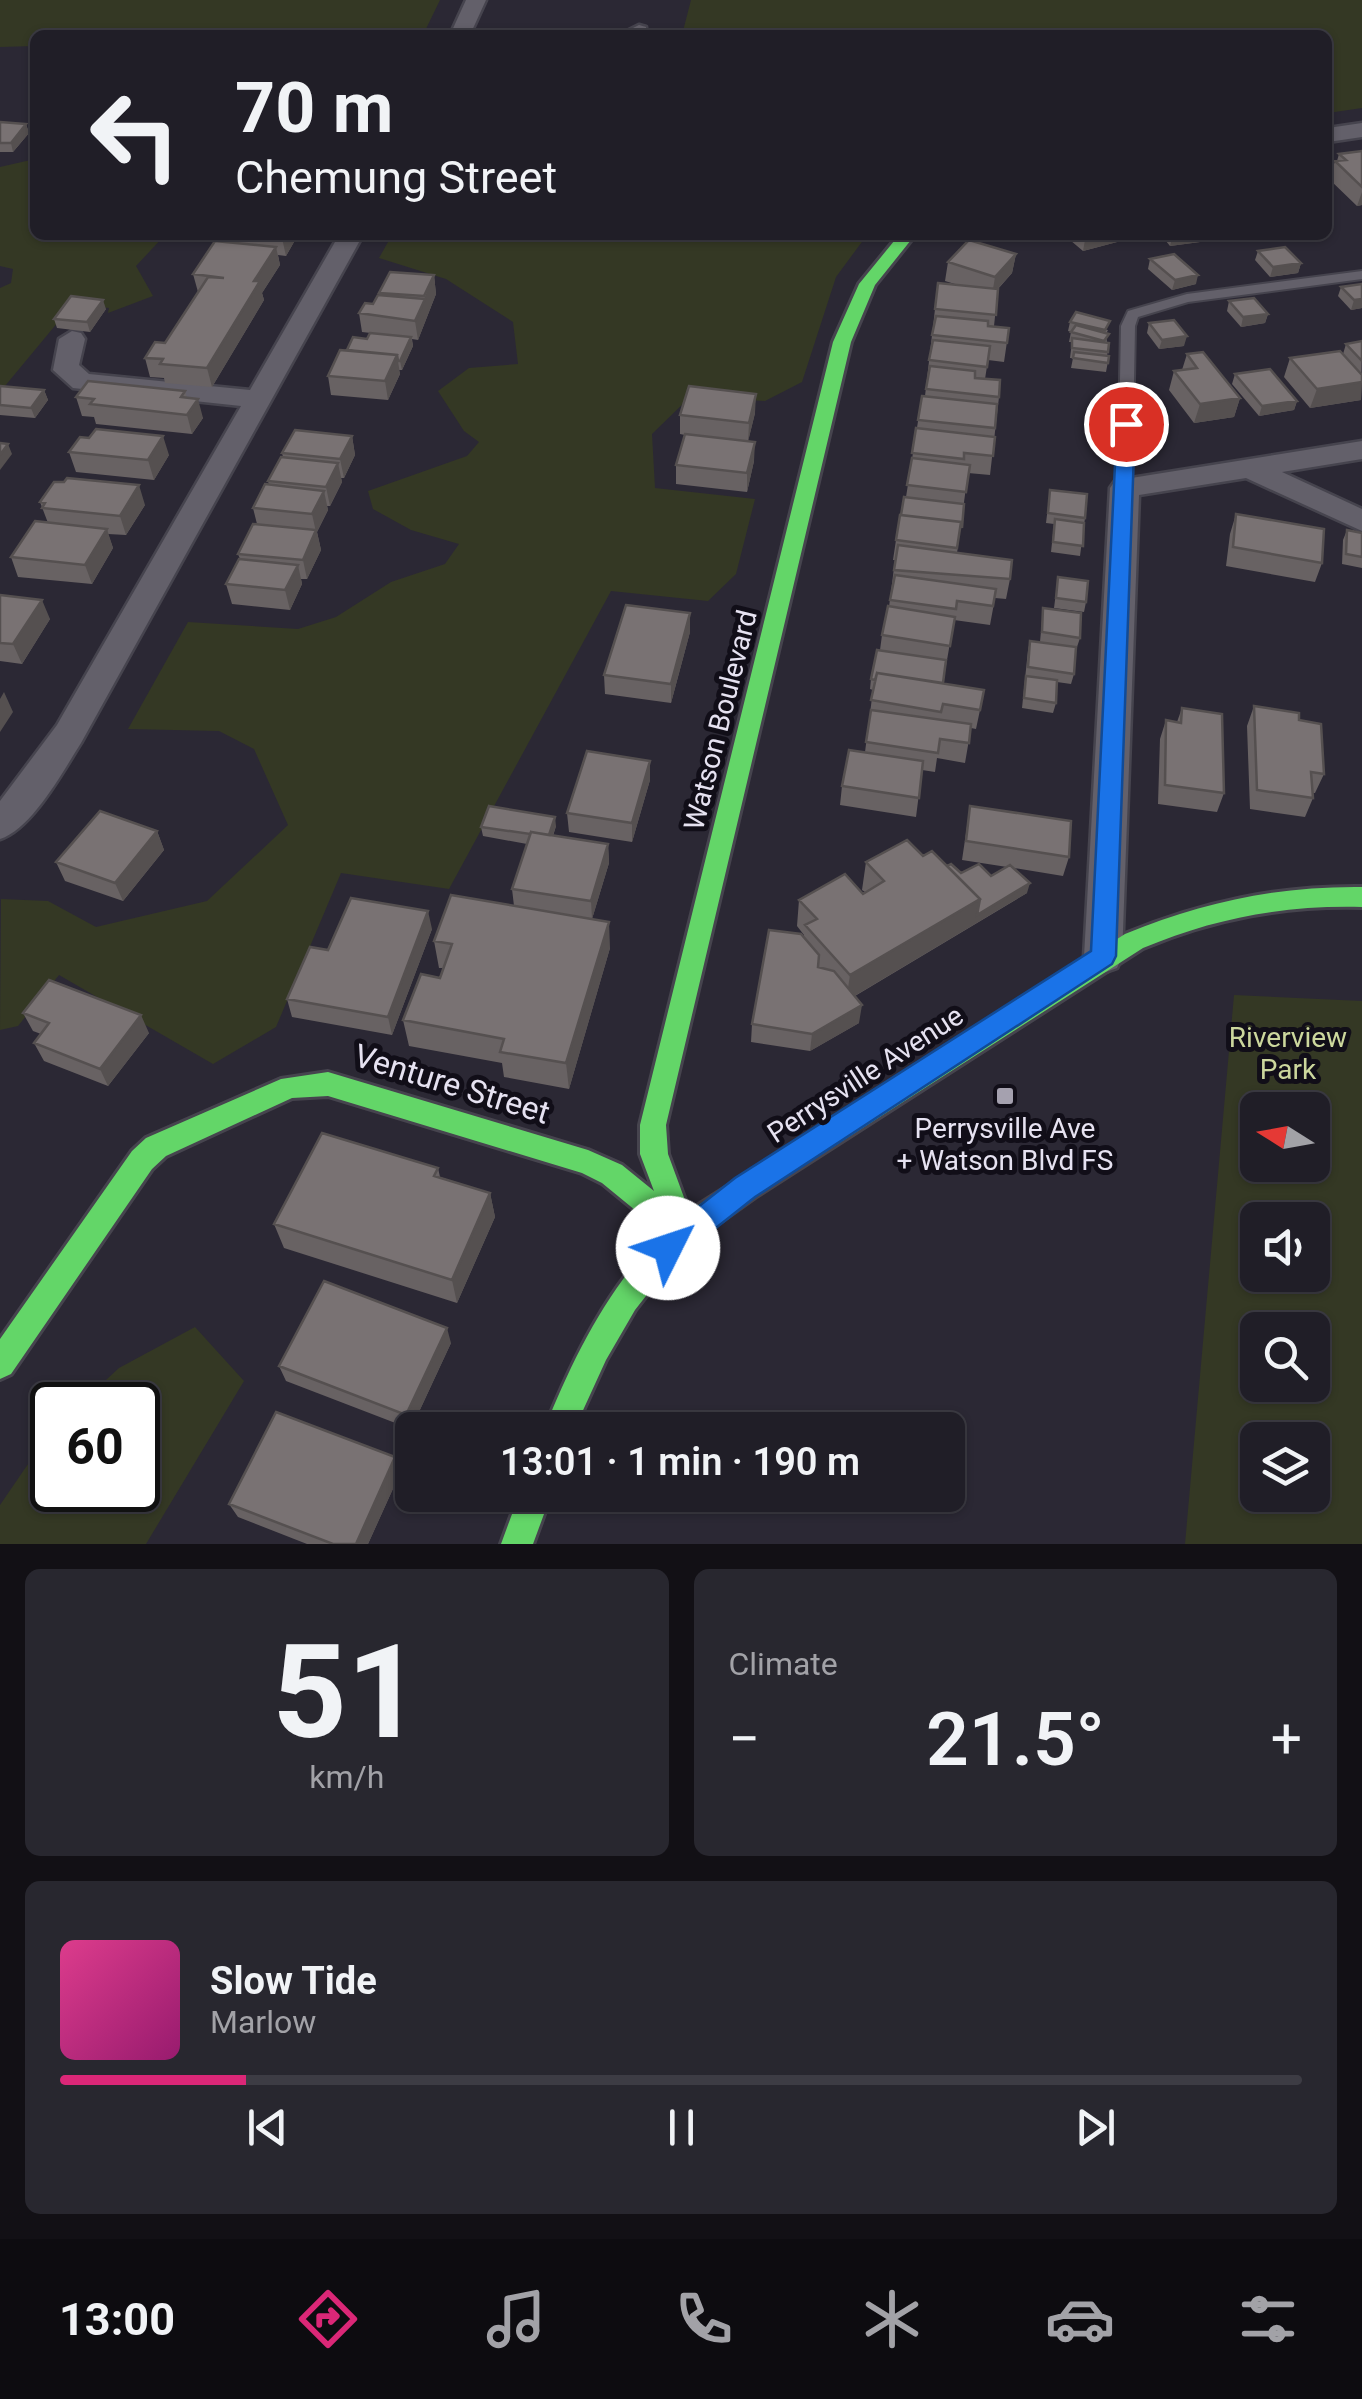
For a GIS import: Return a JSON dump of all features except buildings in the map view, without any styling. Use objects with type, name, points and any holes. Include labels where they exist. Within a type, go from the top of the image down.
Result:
[{"type":"street","points":[[462,30],[476,0]]},
{"type":"street","points":[[1332,134],[1362,130]]},
{"type":"street","points":[[0,824],[35,785],[70,734],[348,240]]},
{"type":"street","name":"Watson Boulevard","points":[[683,1233],[654,1154],[656,1112],[842,342],[860,292],[902,240]]},
{"type":"street","points":[[72,339],[64,361],[70,378],[256,399]]},
{"type":"street","points":[[1103,956],[1125,488],[1362,450]]},
{"type":"street","points":[[1250,468],[1362,521]]},
{"type":"street","name":"Perrysville Avenue","points":[[566,1412],[581,1376],[626,1296],[683,1233],[745,1188],[1103,956],[1160,926],[1229,904],[1302,896],[1362,898]]},
{"type":"street","name":"Venture Street","points":[[0,1364],[142,1160],[156,1147],[290,1086],[309,1082],[328,1084],[588,1162],[612,1174],[683,1233]]},
{"type":"street","points":[[517,1544],[529,1512]]},
{"type":"lane","points":[[1125,488],[1128,326],[1133,314],[1187,298],[1362,276]]},
{"type":"green space","points":[[0,0],[440,0],[425,30],[30,30],[30,46],[0,47]]},
{"type":"green space","points":[[691,0],[1362,0],[1362,108],[1332,112],[1332,30],[683,30]]},
{"type":"green space","points":[[30,160],[30,240],[160,240],[136,266],[153,296],[108,313],[109,308],[73,304],[0,392],[0,288],[11,283],[13,269],[0,266],[0,167]]},
{"type":"green space","points":[[389,240],[863,240],[836,277],[802,382],[765,401],[691,396],[652,434],[655,488],[755,499],[736,574],[708,601],[611,591],[449,889],[341,873],[276,1027],[213,1064],[59,975],[18,1026],[0,1030],[1,899],[48,901],[96,927],[207,901],[288,825],[254,749],[219,731],[128,729],[188,622],[298,629],[336,617],[391,582],[445,564],[459,544],[411,530],[373,509],[368,491],[467,456],[479,442],[464,431],[438,391],[469,368],[518,364],[513,322],[446,279],[379,258]]},
{"type":"green space","name":"Riverview Park","points":[[1234,995],[1362,1001],[1362,1544],[1185,1544]]},
{"type":"green space","points":[[195,1327],[244,1381],[146,1544],[0,1544],[0,1505],[30,1461],[30,1512],[160,1512],[160,1382],[104,1382],[119,1368]]},
{"type":"traffic: fast","points":[[683,1233],[654,1154],[653,1125],[842,342],[867,284],[903,240]]},
{"type":"traffic: fast","points":[[567,1412],[596,1350],[642,1277],[682,1234],[745,1188],[1134,941],[1189,920],[1245,905],[1302,898],[1362,897]]},
{"type":"traffic: fast","points":[[0,1364],[142,1160],[156,1147],[290,1087],[328,1084],[588,1162],[612,1174],[680,1230]]},
{"type":"traffic: fast","points":[[517,1544],[529,1512]]},
{"type":"place","name":"Perrysville Ave + Watson Blvd FS","points":[[1005,1096]]},
{"type":"route","points":[[668,1248],[745,1188],[1103,956],[1126,424]]}]
